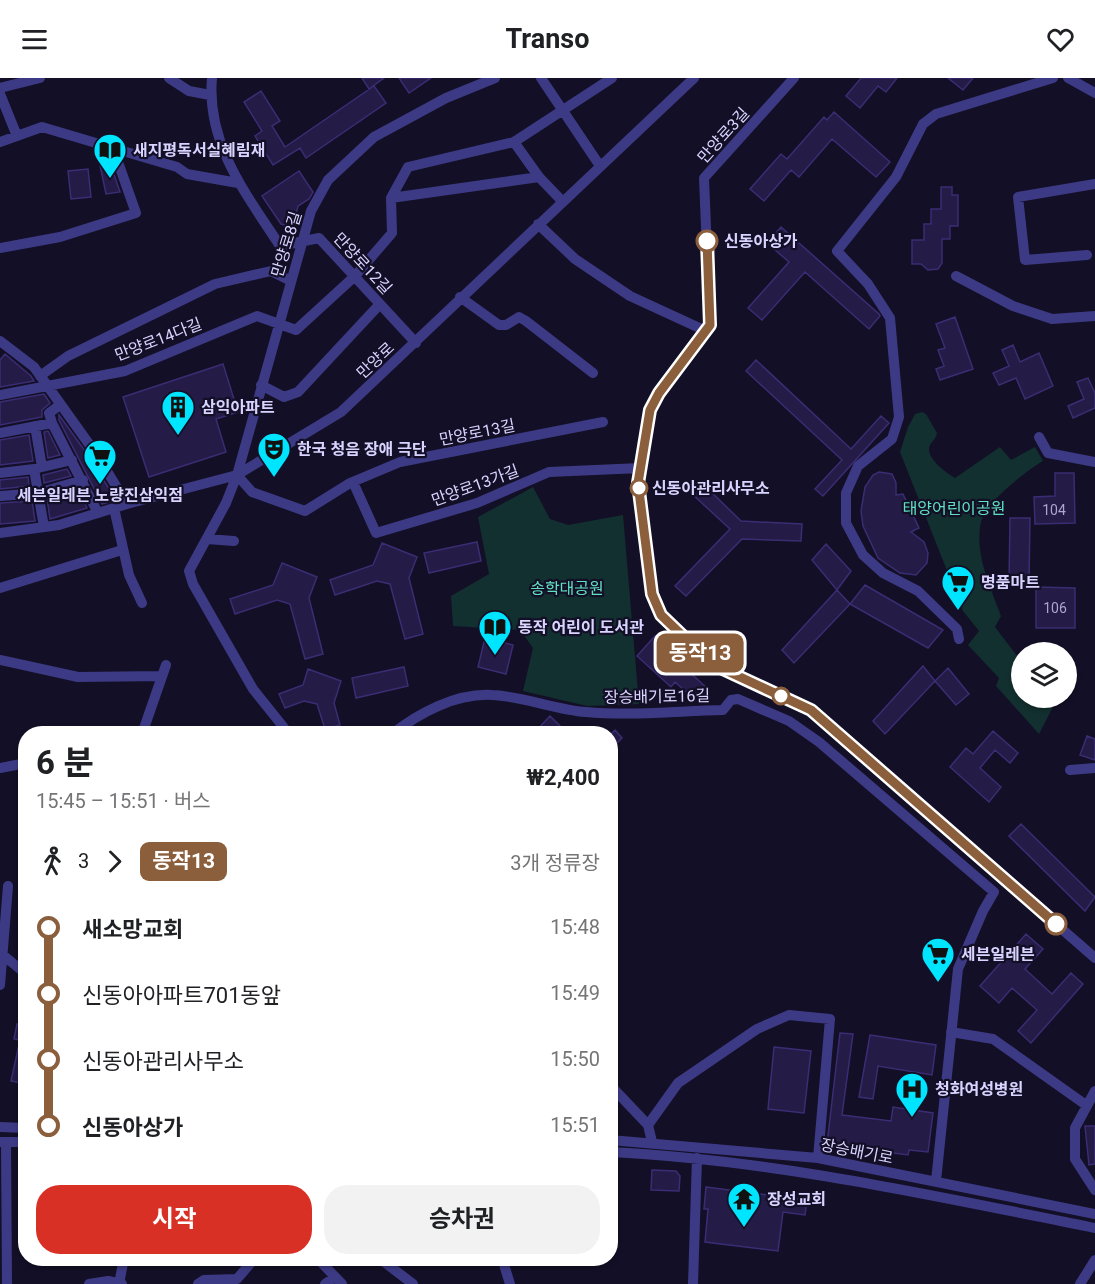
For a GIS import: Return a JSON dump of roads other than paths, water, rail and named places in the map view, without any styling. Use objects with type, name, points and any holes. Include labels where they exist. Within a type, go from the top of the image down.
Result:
[{"type":"street","points":[[0,88],[40,78]]},
{"type":"street","points":[[169,78],[189,91],[210,95]]},
{"type":"street","name":"만양로12길","points":[[212,78],[210,95],[217,131],[238,183],[280,246],[319,238],[416,343]]},
{"type":"street","name":"만양로8길","points":[[237,475],[311,211],[328,180],[374,136],[446,98],[495,78]]},
{"type":"street","points":[[541,78],[600,166]]},
{"type":"street","points":[[355,276],[392,233],[391,198],[408,167],[514,142],[612,78]]},
{"type":"street","name":"만양로","points":[[0,533],[44,527],[237,475],[341,412],[694,78]]},
{"type":"street","name":"만양로3길","points":[[706,331],[710,325],[704,178],[794,78]]},
{"type":"street","points":[[959,639],[957,629],[918,591],[883,573],[863,555],[846,523],[846,493],[858,466],[892,439],[899,417],[890,318],[868,284],[837,251],[896,177],[923,124],[936,114],[1053,78]]},
{"type":"street","points":[[1068,78],[1095,93]]},
{"type":"street","points":[[0,94],[17,136]]},
{"type":"street","points":[[0,142],[42,127],[177,167],[187,174],[238,183]]},
{"type":"street","points":[[514,142],[539,177],[562,201]]},
{"type":"street","points":[[0,248],[60,237],[136,213],[113,148]]},
{"type":"street","points":[[391,198],[539,177]]},
{"type":"street","points":[[1087,255],[1025,260],[1018,197],[1095,184]]},
{"type":"street","points":[[538,224],[575,260],[630,296],[706,331],[659,393],[650,410],[638,483],[652,594],[661,615],[712,664],[811,710],[1095,958]]},
{"type":"street","points":[[43,380],[68,356],[215,284],[271,271],[291,281]]},
{"type":"street","name":"만양로14다길","points":[[0,395],[43,380],[125,371],[257,316],[296,330],[355,276]]},
{"type":"street","points":[[956,276],[1013,306],[1052,319],[1095,316]]},
{"type":"street","points":[[460,297],[499,325],[506,325],[519,317],[593,372]]},
{"type":"street","points":[[261,385],[284,397],[298,392],[380,304]]},
{"type":"street","points":[[0,341],[34,367],[99,458],[127,504]]},
{"type":"street","points":[[60,405],[48,413],[98,513]]},
{"type":"street","name":"만양로13길","points":[[237,475],[252,492],[304,512],[353,482],[400,462],[603,422]]},
{"type":"street","points":[[0,433],[52,423]]},
{"type":"street","points":[[35,426],[38,493],[44,527]]},
{"type":"street","points":[[1039,437],[1048,453],[1095,462]]},
{"type":"street","points":[[0,473],[38,468],[72,460]]},
{"type":"street","name":"만양로13가길","points":[[353,482],[376,533],[477,503],[549,472],[641,468]]},
{"type":"street","points":[[237,475],[226,503],[189,571],[193,584],[253,689],[283,726]]},
{"type":"street","points":[[1,496],[38,493],[82,480]]},
{"type":"street","points":[[114,508],[122,550],[142,603]]},
{"type":"street","points":[[207,539],[234,541]]},
{"type":"street","points":[[0,588],[122,550]]},
{"type":"street","points":[[0,660],[78,677],[164,671],[145,726]]},
{"type":"street","name":"장승배기로16길","points":[[402,726],[413,717],[462,698],[492,695],[586,712],[723,710],[731,700],[738,699],[789,721],[819,742],[994,892],[983,911],[958,969],[936,1181]]},
{"type":"street","points":[[0,768],[18,765]]},
{"type":"street","points":[[1070,770],[1095,768]]},
{"type":"street","points":[[0,985],[8,886]]},
{"type":"street","points":[[2,952],[18,967]]},
{"type":"street","points":[[648,1125],[678,1083],[757,1029],[789,1016],[830,1019],[818,1158]]},
{"type":"street","points":[[951,1032],[993,1039],[1086,1105]]},
{"type":"street","points":[[1095,1091],[1075,1128],[1075,1159],[1095,1190]]},
{"type":"street","points":[[618,1093],[648,1125],[652,1142]]},
{"type":"street","points":[[0,1127],[18,1128]]},
{"type":"street","name":"장승배기로","points":[[618,1140],[818,1158],[1095,1214]]},
{"type":"street","points":[[3,1142],[7,1284]]},
{"type":"street","name":"장승배기로","points":[[618,1153],[697,1158],[814,1174],[1095,1228]]},
{"type":"street","points":[[693,1284],[697,1158]]},
{"type":"street","points":[[1080,1284],[1095,1260]]},
{"type":"street","points":[[92,1284],[120,1284],[123,1266]]},
{"type":"street","points":[[198,1284],[204,1280],[237,1279],[248,1266]]},
{"type":"street","points":[[324,1266],[338,1281],[325,1284]]},
{"type":"street","points":[[389,1266],[413,1284]]},
{"type":"street","points":[[504,1266],[510,1284]]},
{"type":"place","name":"새지평독서실혜림재","points":[[110,179]]},
{"type":"place","name":"신동아상가","points":[[707,241]]},
{"type":"place","name":"삼익아파트","points":[[178,436]]},
{"type":"place","name":"한국 청음 장애 극단","points":[[274,478]]},
{"type":"place","name":"세븐일레븐 노량진삼익점","points":[[100,485]]},
{"type":"place","name":"신동아관리사무소","points":[[639,488]]},
{"type":"place","name":"명품마트","points":[[958,611]]},
{"type":"place","name":"동작 어린이 도서관","points":[[495,656]]},
{"type":"place","name":"세븐일레븐","points":[[938,983]]},
{"type":"place","name":"청화여성병원","points":[[912,1118]]},
{"type":"place","name":"장성교회","points":[[744,1228]]},
{"type":"park label","name":"태양어린이공원","points":[[954,508]]},
{"type":"park label","name":"송학대공원","points":[[567,588]]}]
